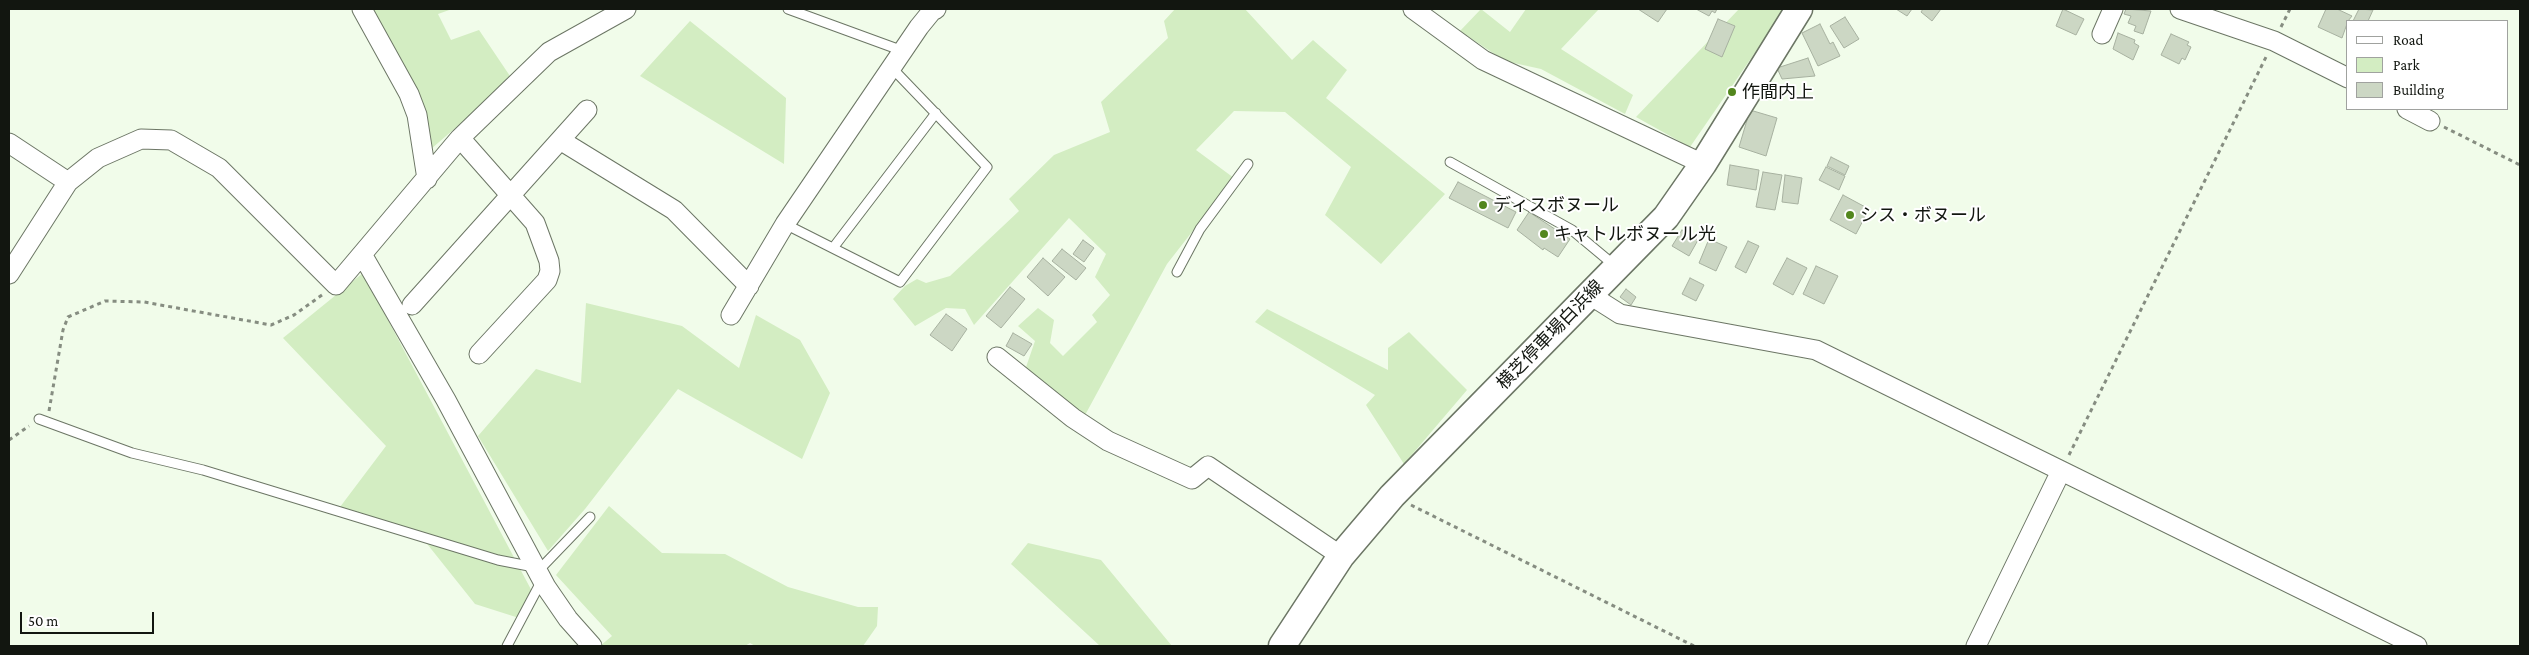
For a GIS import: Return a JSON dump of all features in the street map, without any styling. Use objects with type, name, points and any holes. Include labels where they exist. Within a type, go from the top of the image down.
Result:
[{"type":"main road","name":"横芝停車場白浜線","points":[[1282,646],[1341,556],[1392,496],[1666,217],[1703,164],[1799,9]]},
{"type":"street","points":[[362,9],[409,94],[417,115],[427,179]]},
{"type":"street","points":[[9,274],[68,182],[98,158],[141,139],[171,140],[219,168],[336,284],[363,256],[460,138],[549,52],[626,9]]},
{"type":"street","points":[[731,315],[785,224],[931,9]]},
{"type":"street","points":[[1413,9],[1483,60],[1703,164]]},
{"type":"street","points":[[2102,34],[2113,9]]},
{"type":"street","points":[[2180,9],[2274,41],[2346,77]]},
{"type":"street","points":[[412,305],[587,110]]},
{"type":"street","points":[[2409,110],[2430,121]]},
{"type":"street","points":[[460,138],[512,194],[535,223],[549,261],[550,271],[546,280],[479,354]]},
{"type":"street","points":[[560,140],[674,210],[748,286]]},
{"type":"street","points":[[9,144],[68,182]]},
{"type":"street","points":[[363,256],[446,400],[539,573],[568,619],[592,646]]},
{"type":"street","points":[[1590,295],[1620,314],[1816,350],[2417,646]]},
{"type":"street","points":[[997,357],[1073,418],[1108,441],[1192,479],[1208,466],[1341,556]]},
{"type":"street","points":[[1976,646],[2061,471]]},
{"type":"lane","points":[[788,9],[903,51]]},
{"type":"lane","points":[[785,224],[900,282],[987,167],[892,68]]},
{"type":"lane","points":[[833,248],[936,113]]},
{"type":"lane","points":[[1450,162],[1572,230],[1617,267]]},
{"type":"lane","points":[[1177,272],[1200,229],[1248,164]]},
{"type":"lane","points":[[38,419],[132,453],[204,470],[539,573]]},
{"type":"lane","points":[[507,646],[539,573],[590,517]]},
{"type":"path","points":[[2061,471],[2290,9]]},
{"type":"path","points":[[2430,121],[2520,165]]},
{"type":"path","points":[[9,440],[49,412],[63,330],[68,317],[105,301],[144,302],[270,325],[294,315],[336,284]]},
{"type":"path","points":[[1392,496],[1694,646]]},
{"type":"green space","points":[[371,9],[452,9],[438,14],[451,40],[479,30],[512,79],[431,149]]},
{"type":"green space","points":[[1175,9],[1245,9],[1292,60],[1313,40],[1347,70],[1326,98],[1445,194],[1381,264],[1325,215],[1351,167],[1285,112],[1234,111],[1196,150],[1234,178],[1167,264],[1084,417],[1024,373],[1035,341],[1018,326],[1038,308],[1054,320],[1050,343],[1063,356],[1097,322],[1092,315],[1110,295],[1095,277],[1106,254],[1069,218],[974,325],[965,309],[946,308],[915,326],[893,299],[905,286],[917,279],[926,283],[950,276],[1019,211],[1009,199],[1054,155],[1110,132],[1101,102],[1168,38],[1164,21]]},
{"type":"green space","points":[[1481,9],[1510,32],[1526,9],[1599,9],[1561,49],[1633,95],[1625,114],[1541,69],[1505,61],[1460,31]]},
{"type":"green space","points":[[1739,9],[1785,9],[1690,147],[1636,117]]},
{"type":"green space","points":[[690,21],[786,98],[784,164],[640,76]]},
{"type":"green space","points":[[363,273],[535,597],[519,618],[475,604],[420,535],[340,507],[386,446],[283,338]]},
{"type":"green space","points":[[586,303],[682,326],[739,368],[756,315],[800,340],[830,393],[802,459],[678,389],[585,509],[548,551],[478,436],[536,369],[581,383]]},
{"type":"green space","points":[[1267,309],[1388,370],[1388,348],[1409,332],[1467,390],[1404,464],[1366,405],[1375,395],[1255,322]]},
{"type":"green space","points":[[609,506],[662,553],[725,554],[788,587],[858,607],[878,607],[877,626],[863,646],[755,646],[750,643],[745,646],[600,646],[612,636],[556,575]]},
{"type":"green space","points":[[1028,543],[1101,560],[1172,646],[1100,646],[1011,564]]},
{"type":"building","points":[[1638,9],[1667,9],[1658,22]]},
{"type":"building","points":[[1696,9],[1717,9],[1715,13],[1712,11],[1709,16]]},
{"type":"building","points":[[1896,9],[1912,9],[1907,16]]},
{"type":"building","points":[[1923,9],[1941,9],[1932,21],[1921,12]]},
{"type":"building","points":[[2063,9],[2084,19],[2076,35],[2056,26]]},
{"type":"building","points":[[2126,9],[2151,11],[2143,34],[2134,31],[2136,26],[2128,23],[2131,16],[2124,14]]},
{"type":"building","points":[[2326,9],[2337,9],[2352,16],[2349,20],[2346,20],[2342,38],[2318,27]]},
{"type":"building","points":[[2359,9],[2373,10],[2368,20],[2354,20]]},
{"type":"building","points":[[1845,17],[1859,39],[1844,48],[1830,26]]},
{"type":"building","points":[[1718,19],[1735,26],[1722,57],[1705,49]]},
{"type":"building","points":[[1820,24],[1830,44],[1833,42],[1840,56],[1818,66],[1802,33]]},
{"type":"building","points":[[2118,33],[2135,40],[2134,43],[2139,46],[2133,60],[2113,49]]},
{"type":"building","points":[[2171,34],[2189,42],[2187,45],[2191,47],[2185,60],[2182,58],[2179,64],[2161,55]]},
{"type":"building","points":[[1808,58],[1815,76],[1782,79],[1777,68]]},
{"type":"building","points":[[1750,110],[1777,118],[1766,156],[1739,147]]},
{"type":"building","points":[[1831,157],[1849,166],[1845,175],[1827,166]]},
{"type":"building","points":[[1730,165],[1759,170],[1756,190],[1727,185]]},
{"type":"building","points":[[1826,167],[1845,176],[1839,190],[1819,180]]},
{"type":"building","points":[[1763,172],[1782,175],[1775,210],[1756,207]]},
{"type":"building","points":[[1785,175],[1802,178],[1798,204],[1782,202]]},
{"type":"building","name":"ディスボヌール","points":[[1458,182],[1516,212],[1508,228],[1449,198]]},
{"type":"building","name":"シス・ボヌール","points":[[1843,195],[1869,209],[1856,234],[1830,220]]},
{"type":"building","name":"キャトルボヌール光","points":[[1529,212],[1570,239],[1558,257],[1544,248],[1543,250],[1517,230]]},
{"type":"building","points":[[1682,230],[1698,240],[1689,256],[1672,246]]},
{"type":"building","points":[[1709,239],[1727,247],[1716,271],[1699,263]]},
{"type":"building","points":[[1083,240],[1094,248],[1084,262],[1073,254]]},
{"type":"building","points":[[1748,241],[1759,246],[1746,273],[1735,267]]},
{"type":"building","points":[[1062,249],[1086,268],[1076,280],[1052,261]]},
{"type":"building","points":[[1043,258],[1065,277],[1048,296],[1027,277]]},
{"type":"building","points":[[1787,258],[1807,268],[1793,295],[1773,284]]},
{"type":"building","points":[[1816,266],[1838,276],[1824,304],[1803,294]]},
{"type":"building","points":[[1690,278],[1704,285],[1696,301],[1682,294]]},
{"type":"building","points":[[1010,287],[1025,299],[1001,328],[986,316]]},
{"type":"building","points":[[1626,289],[1636,297],[1631,305],[1620,297]]},
{"type":"building","points":[[946,314],[967,329],[952,351],[930,335]]},
{"type":"building","points":[[1013,333],[1032,344],[1024,356],[1006,346]]},
{"type":"place","name":"作間内上","points":[[1732,92]]},
{"type":"place","name":"ディスボヌール","points":[[1483,205]]},
{"type":"place","name":"シス・ボヌール","points":[[1850,215]]},
{"type":"place","name":"キャトルボヌール光","points":[[1544,234]]}]
